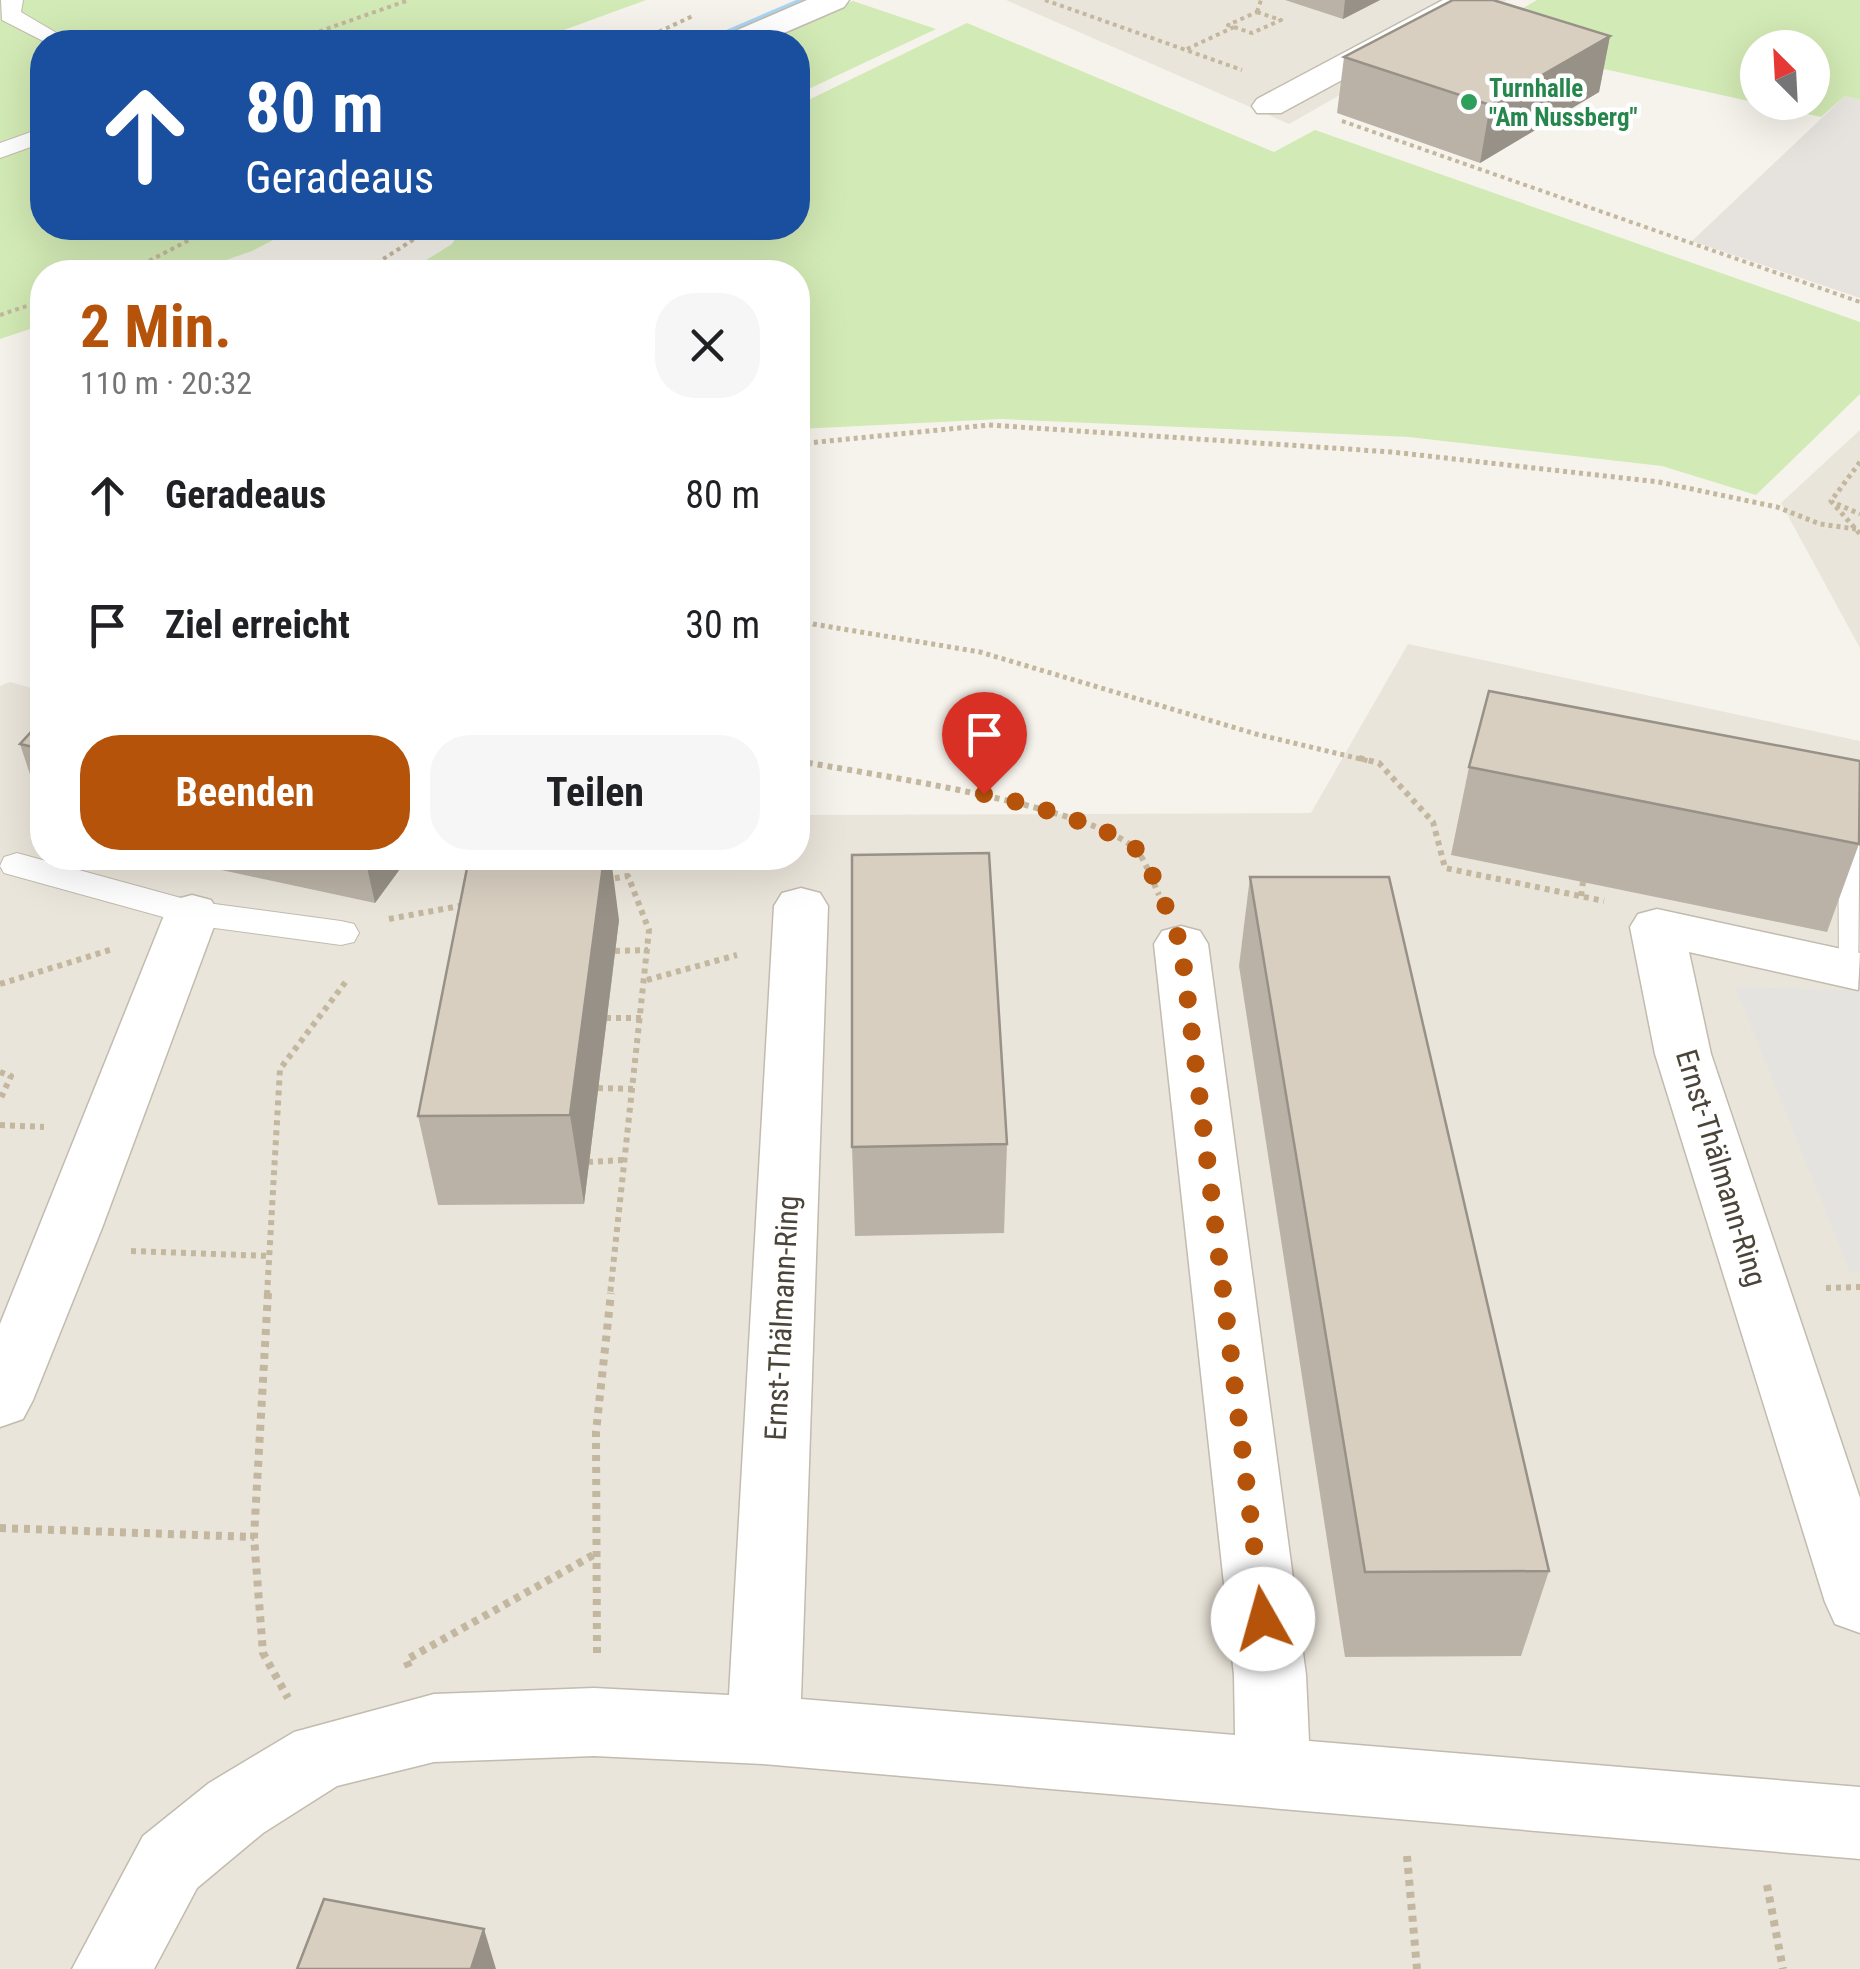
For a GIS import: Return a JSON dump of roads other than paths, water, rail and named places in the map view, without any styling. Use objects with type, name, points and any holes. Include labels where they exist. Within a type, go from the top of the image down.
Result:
[{"type":"street","points":[[764,30],[833,0]]},
{"type":"street","points":[[1283,99],[1466,0]]},
{"type":"street","name":"Ernst-Thälmann-Ring","points":[[763,1730],[800,922]]},
{"type":"street","name":"Ernst-Thälmann-Ring","points":[[1858,972],[1657,926],[1683,1054],[1860,1602]]},
{"type":"street","points":[[0,1400],[64,1248],[188,929]]},
{"type":"street","points":[[1181,944],[1270,1675],[1273,1775]]},
{"type":"street","points":[[111,1969],[170,1862],[236,1808],[320,1756],[434,1728],[594,1722],[763,1730],[1860,1823]]},
{"type":"lane","points":[[12,0],[10,14],[39,30]]},
{"type":"lane","points":[[0,151],[30,140]]},
{"type":"lane","points":[[1836,782],[1855,786],[1858,972]]},
{"type":"lane","points":[[17,865],[30,870]]},
{"type":"lane","points":[[30,870],[188,929],[341,933]]},
{"type":"waterway","points":[[733,30],[806,0]]},
{"type":"place","name":"Turnhalle \"Am Nussberg\"","points":[[1469,102]]}]
